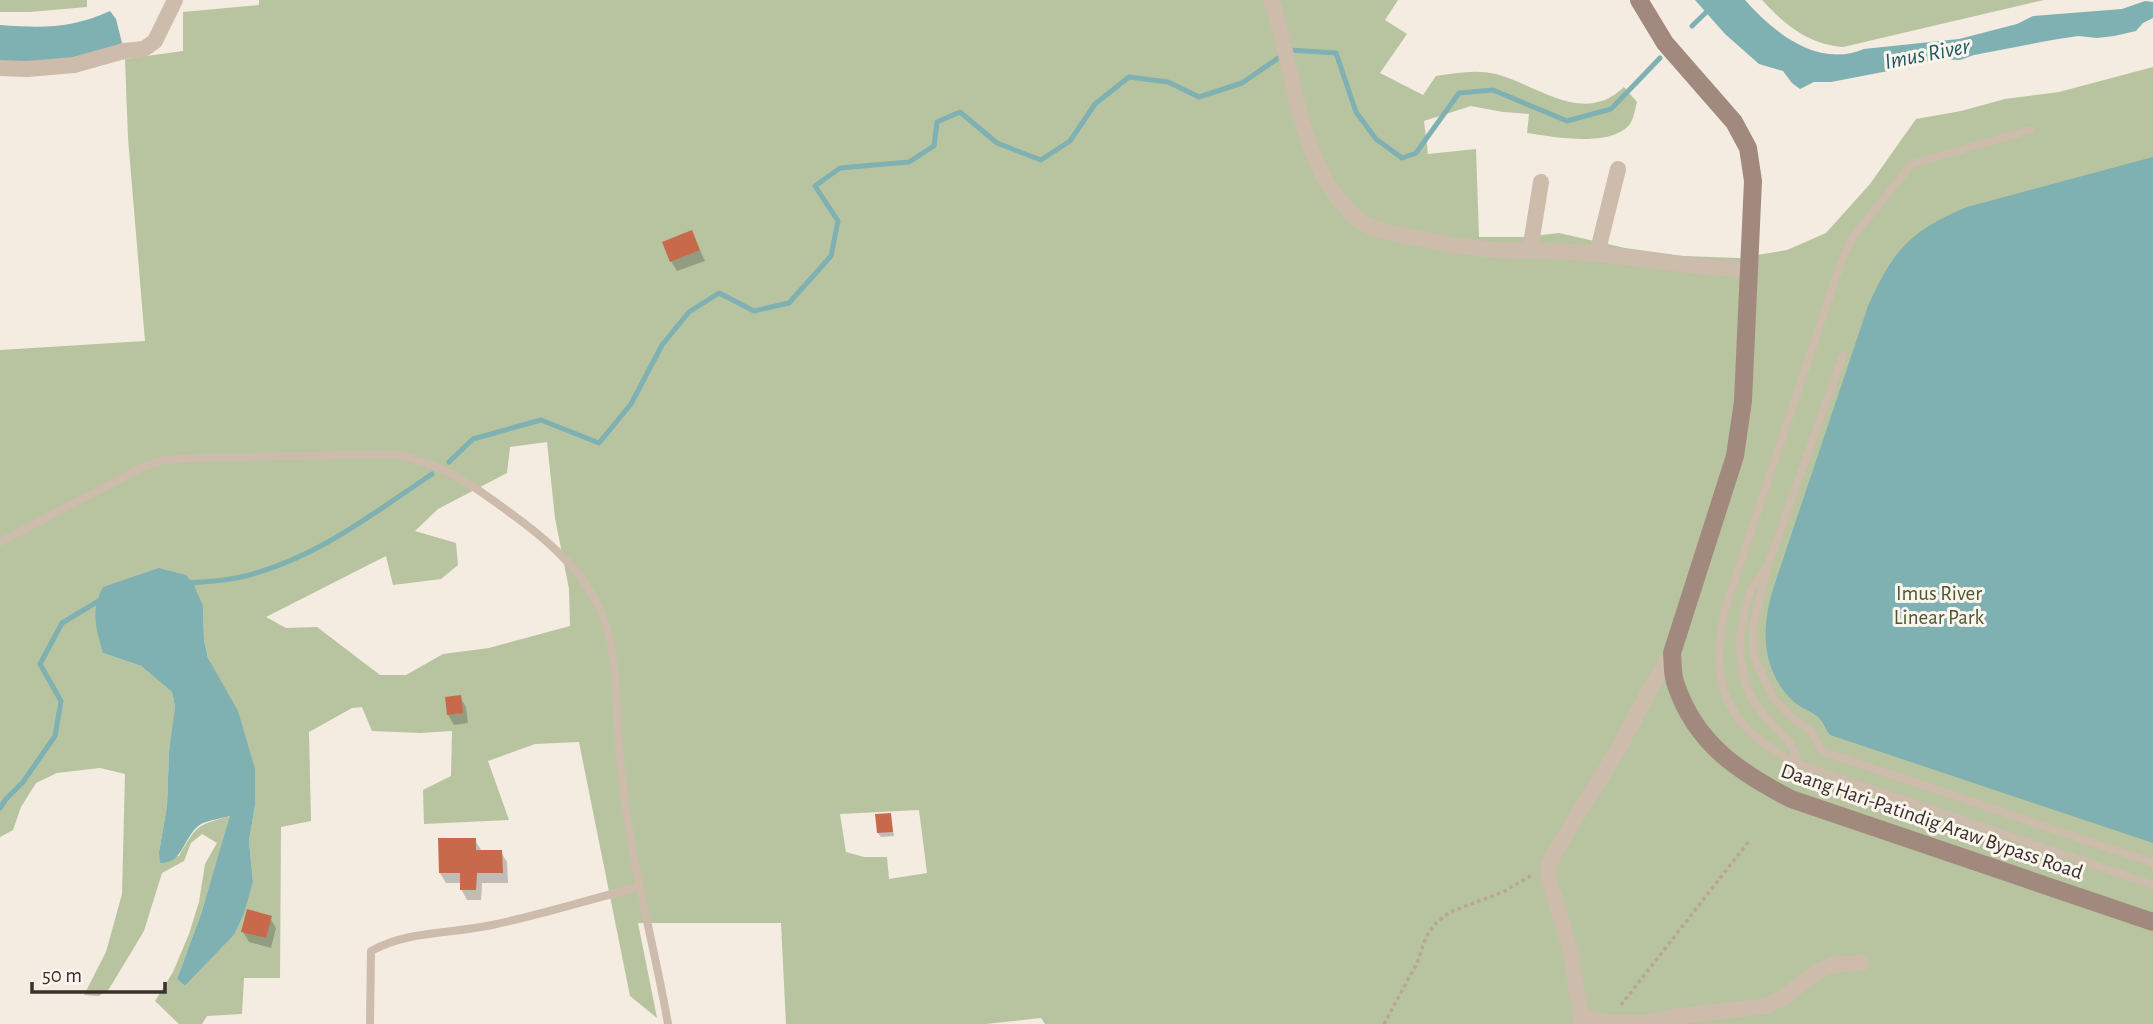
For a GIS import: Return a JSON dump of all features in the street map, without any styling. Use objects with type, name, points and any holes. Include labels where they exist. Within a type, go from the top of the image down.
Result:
[{"type":"main road","name":"Daang Hari-Patindig Araw Bypass Road","points":[[1639,0],[1665,43],[1726,112],[1748,148],[1753,181],[1751,270],[1742,401],[1735,456],[1672,653],[1675,683],[1702,736],[1728,762],[1758,782],[1812,807],[2153,922]]},
{"type":"street","points":[[0,68],[74,65],[124,51],[144,49],[155,41],[175,0]]},
{"type":"street","points":[[1271,0],[1282,30],[1315,159],[1328,183],[1346,207],[1362,222],[1386,232],[1437,243],[1487,249],[1597,254],[1669,264],[1751,270]]},
{"type":"street","points":[[1597,254],[1618,169]]},
{"type":"street","points":[[1530,250],[1541,182]]},
{"type":"street","points":[[1672,653],[1549,865],[1549,879],[1571,953],[1582,1020],[1645,1023],[1671,1017],[1767,1006],[1784,997],[1815,973],[1832,965],[1861,963]]},
{"type":"lane","points":[[2030,130],[1912,164],[1852,238],[1841,263],[1725,609],[1718,650],[1719,672],[1726,696],[1740,722],[1763,744],[1799,764],[2153,885]]},
{"type":"lane","points":[[1843,355],[1767,568],[1753,627],[1754,657],[1773,698],[1791,717],[1811,731],[1822,751],[2153,863]]},
{"type":"lane","points":[[0,542],[145,466],[166,460],[222,456],[393,454],[415,458],[446,469],[528,526],[555,549],[577,574],[594,598],[607,630],[616,675],[626,815],[668,1024]]},
{"type":"lane","points":[[1767,568],[1751,589],[1745,609],[1740,637],[1741,661],[1746,686],[1755,704],[1790,743],[1799,764]]},
{"type":"lane","points":[[370,1024],[371,951],[385,943],[439,931],[490,926],[639,887]]},
{"type":"path","points":[[1607,1023],[1749,841]]},
{"type":"path","points":[[1384,1024],[1417,962],[1426,937],[1436,923],[1450,912],[1503,892],[1549,865]]},
{"type":"green space","points":[[0,0],[87,0],[87,7],[0,12]]},
{"type":"green space","points":[[259,0],[1398,0],[1385,20],[1407,34],[1380,73],[1423,95],[1436,76],[1481,72],[1496,74],[1561,100],[1593,103],[1609,98],[1624,87],[1637,102],[1630,124],[1610,136],[1596,138],[1566,138],[1527,133],[1529,114],[1471,106],[1424,121],[1428,154],[1476,149],[1479,237],[1523,237],[1559,233],[1625,248],[1683,256],[1739,258],[1787,250],[1826,233],[1870,184],[1916,119],[2005,99],[2059,92],[2153,67],[2153,1024],[1045,1024],[1041,1018],[986,1024],[786,1024],[781,923],[638,923],[657,1018],[630,996],[579,742],[535,744],[488,761],[509,820],[424,824],[423,790],[451,776],[452,731],[372,731],[362,707],[352,708],[309,732],[311,821],[281,827],[280,978],[244,978],[242,1014],[207,1016],[202,1024],[179,1024],[155,1001],[173,972],[189,934],[199,902],[205,864],[217,843],[202,834],[191,843],[184,861],[162,873],[144,931],[109,989],[99,996],[84,995],[106,952],[122,894],[125,774],[100,768],[57,773],[36,783],[21,807],[13,830],[0,837],[0,350],[145,341],[128,138],[125,59],[183,51],[183,12],[259,5]],"holes":[[[547,442],[555,518],[569,589],[570,626],[489,648],[443,654],[406,675],[380,675],[317,627],[286,628],[266,617],[386,556],[393,585],[441,579],[458,565],[456,543],[415,531],[438,509],[507,473],[510,447]],[[203,606],[204,640],[208,658],[220,682],[255,806],[249,841],[253,882],[234,935],[185,986],[177,979],[201,914],[231,816],[204,824],[194,832],[179,856],[159,852],[167,806],[169,752],[175,707],[172,692],[141,666],[103,653]],[[919,810],[927,873],[889,879],[887,857],[864,857],[846,852],[840,814]]]},
{"type":"green space","points":[[1762,0],[2044,0],[1843,47],[1819,42],[1798,32]]},
{"type":"water","name":"Imus River","points":[[1695,0],[1745,0],[1770,25],[1798,44],[1830,54],[1959,39],[2017,24],[2033,16],[2122,9],[2145,1],[2153,2],[2153,18],[2143,23],[2136,31],[2114,36],[2078,36],[1974,55],[1960,60],[1933,59],[1914,66],[1831,82],[1814,82],[1800,89],[1783,71],[1759,64],[1725,34]]},
{"type":"water","points":[[110,11],[116,19],[122,43],[108,50],[63,60],[0,62],[0,25],[56,26],[82,21]]},
{"type":"water","name":"Imus River Linear Park","points":[[2153,157],[2153,843],[1830,735],[1820,719],[1794,702],[1783,690],[1770,663],[1766,634],[1773,589],[1868,306],[1895,256],[1917,234],[1967,207]]},
{"type":"water","points":[[159,568],[186,575],[193,583],[203,606],[204,640],[208,658],[238,711],[255,769],[255,806],[249,841],[253,882],[244,913],[234,935],[185,986],[177,979],[201,914],[230,816],[203,823],[191,834],[174,859],[160,863],[175,707],[172,692],[141,666],[103,653],[95,620],[103,587]]},
{"type":"building","points":[[692,230],[700,250],[670,262],[662,242]]},
{"type":"building","points":[[461,695],[463,713],[447,715],[445,697]]},
{"type":"building","points":[[891,813],[893,832],[877,833],[875,814]]},
{"type":"building","points":[[438,838],[476,838],[476,850],[502,850],[503,873],[477,873],[476,890],[460,890],[460,873],[439,873]]},
{"type":"building","points":[[247,909],[272,916],[266,938],[241,932]]},
{"type":"waterway","points":[[1692,26],[1719,0]]},
{"type":"waterway","points":[[449,462],[473,439],[541,420],[599,443],[631,404],[662,345],[689,312],[719,293],[754,311],[789,303],[831,256],[838,221],[815,186],[840,168],[909,162],[934,146],[937,122],[960,112],[997,143],[1041,160],[1070,141],[1095,104],[1129,77],[1168,82],[1199,97],[1242,83],[1290,50],[1336,53],[1356,112],[1376,139],[1402,158],[1416,153],[1459,93],[1493,90],[1567,121],[1611,109],[1660,58]]},
{"type":"waterway","points":[[187,583],[238,578],[296,558],[366,519],[432,474]]},
{"type":"waterway","points":[[0,808],[23,782],[55,736],[61,701],[40,664],[62,623],[102,599]]}]
